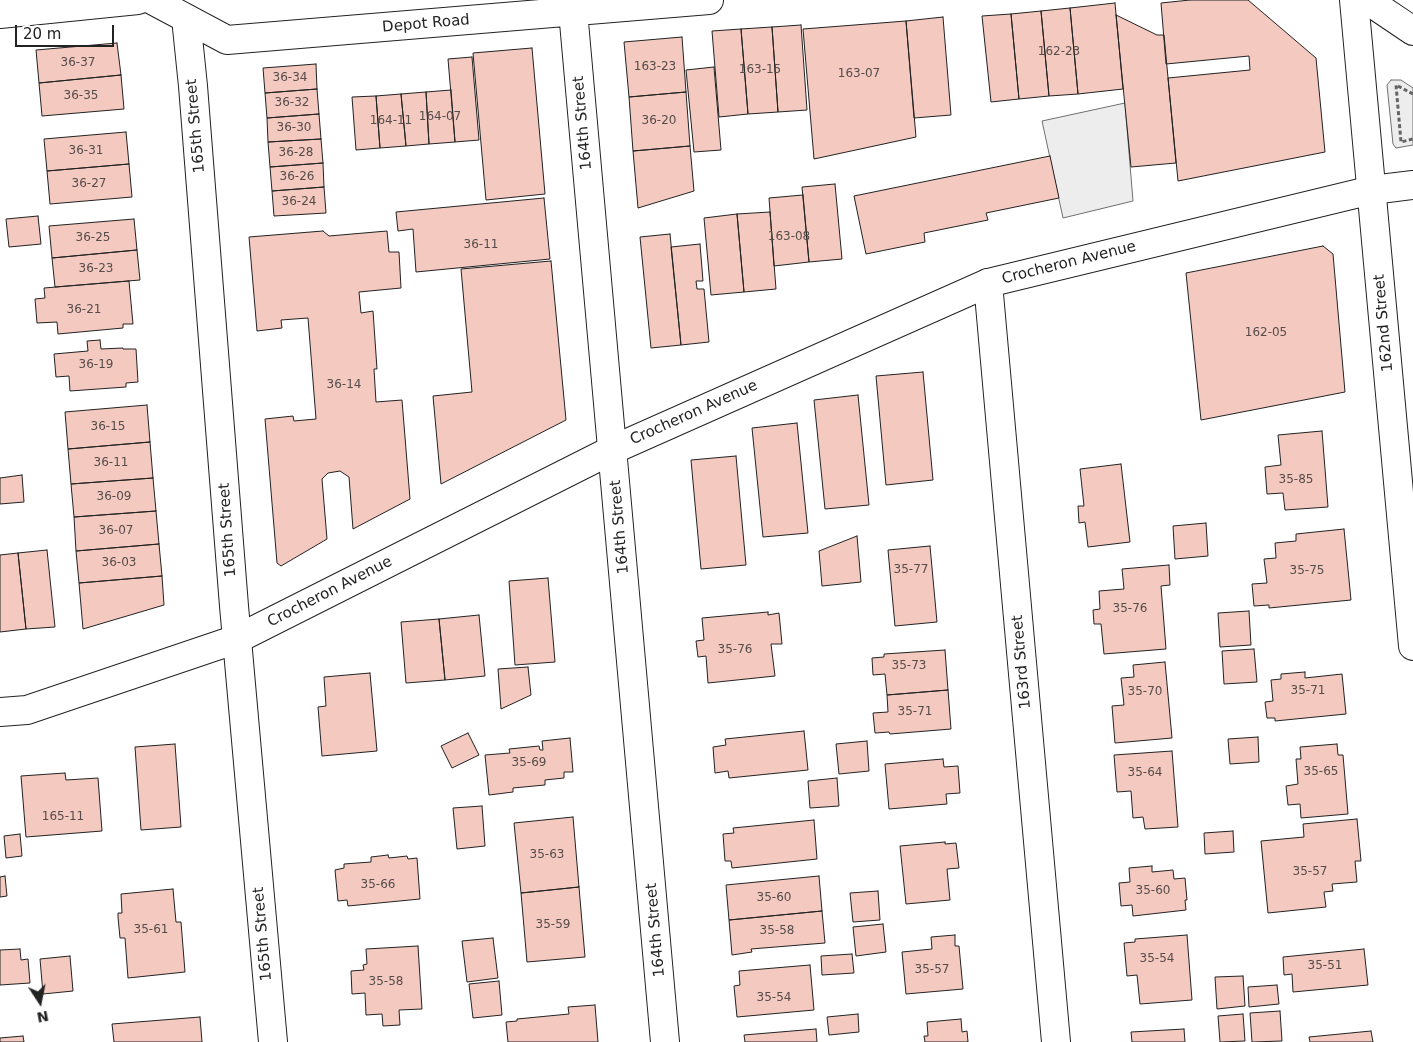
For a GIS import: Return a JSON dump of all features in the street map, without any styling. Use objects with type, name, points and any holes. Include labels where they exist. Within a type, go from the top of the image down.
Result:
[{"type":"street","points":[[0,14],[138,0]]},
{"type":"street","name":"Depot Road","points":[[152,0],[226,40],[709,0]]},
{"type":"street","name":"162nd Street","points":[[1354,0],[1413,646]]},
{"type":"street","points":[[1367,0],[1413,32]]},
{"type":"street","name":"164th Street","points":[[573,11],[666,1042]]},
{"type":"street","name":"165th Street","points":[[186,18],[237,639],[273,1042]]},
{"type":"street","name":"Crocheron Avenue","points":[[0,712],[27,710],[237,639],[612,450],[988,283],[1372,190],[1413,185]]},
{"type":"street","name":"163rd Street","points":[[988,283],[1056,1042]]},
{"type":"path","points":[[1413,94],[1396,85],[1401,142],[1413,139]]},
{"type":"shaded area","points":[[1391,80],[1401,80],[1413,88],[1413,145],[1396,148],[1393,144],[1387,85]]},
{"type":"shaded area","points":[[1125,103],[1133,201],[1063,218],[1042,121]]},
{"type":"building","points":[[1190,0],[1248,0],[1316,58],[1325,152],[1178,181],[1168,78],[1250,70],[1249,56],[1166,64],[1161,3]]},
{"type":"building","points":[[1115,3],[1123,89],[1078,94],[1070,8]]},
{"type":"building","points":[[1070,8],[1078,94],[1049,96],[1041,11]]},
{"type":"building","points":[[1041,11],[1049,96],[1019,99],[1011,14]]},
{"type":"building","points":[[1011,14],[1019,99],[991,102],[982,16]]},
{"type":"building","points":[[1116,15],[1157,35],[1164,35],[1176,163],[1131,167]]},
{"type":"building","points":[[943,17],[951,115],[914,118],[906,21]]},
{"type":"building","points":[[906,21],[916,137],[814,159],[803,29]]},
{"type":"building","points":[[801,25],[807,110],[778,112],[772,27]]},
{"type":"building","points":[[772,27],[778,112],[748,114],[741,29]]},
{"type":"building","points":[[741,29],[748,114],[719,117],[712,31]]},
{"type":"building","points":[[682,37],[686,92],[629,97],[624,42]]},
{"type":"building","points":[[117,43],[121,75],[39,83],[36,50]]},
{"type":"building","points":[[532,48],[545,194],[486,200],[473,53]]},
{"type":"building","points":[[472,57],[479,140],[455,142],[448,59]]},
{"type":"building","points":[[316,64],[317,89],[265,93],[263,68]]},
{"type":"building","points":[[714,67],[721,150],[694,152],[686,70]]},
{"type":"building","points":[[121,75],[124,109],[42,116],[39,83]]},
{"type":"building","points":[[317,89],[319,114],[267,118],[265,93]]},
{"type":"building","points":[[451,90],[455,142],[429,144],[426,92]]},
{"type":"building","points":[[426,92],[429,144],[406,146],[401,94]]},
{"type":"building","points":[[686,92],[690,146],[633,151],[629,97]]},
{"type":"building","points":[[401,94],[406,146],[380,148],[376,96]]},
{"type":"building","points":[[376,96],[380,148],[356,150],[352,97]]},
{"type":"building","points":[[319,114],[321,139],[268,142],[267,118]]},
{"type":"building","points":[[126,132],[129,164],[47,171],[44,139]]},
{"type":"building","points":[[321,139],[323,163],[270,167],[268,142]]},
{"type":"building","points":[[690,146],[694,191],[638,208],[633,151]]},
{"type":"building","points":[[1050,156],[1059,198],[986,213],[988,220],[924,233],[925,242],[866,254],[854,196]]},
{"type":"building","points":[[323,163],[324,187],[272,191],[270,167]]},
{"type":"building","points":[[129,164],[132,197],[50,204],[47,171]]},
{"type":"building","points":[[835,184],[842,259],[809,262],[802,187]]},
{"type":"building","points":[[324,187],[326,213],[274,216],[272,191]]},
{"type":"building","points":[[803,195],[809,262],[774,266],[769,198]]},
{"type":"building","points":[[544,198],[550,259],[416,272],[413,229],[398,231],[396,212]]},
{"type":"building","points":[[770,212],[776,289],[744,292],[737,214]]},
{"type":"building","points":[[737,214],[744,292],[711,295],[704,218]]},
{"type":"building","points":[[38,216],[41,244],[9,247],[6,219]]},
{"type":"building","points":[[134,219],[137,250],[52,258],[49,226]]},
{"type":"building","points":[[323,231],[329,236],[387,231],[389,252],[399,252],[401,288],[359,292],[361,313],[373,311],[377,369],[374,369],[376,402],[402,400],[410,499],[353,529],[349,477],[340,471],[328,473],[322,479],[327,539],[281,566],[277,563],[265,419],[293,416],[294,421],[316,419],[308,318],[281,320],[282,328],[257,331],[249,237]]},
{"type":"building","points":[[670,234],[681,345],[651,348],[640,237]]},
{"type":"building","points":[[700,244],[703,281],[696,281],[697,289],[704,289],[709,342],[681,345],[671,247]]},
{"type":"building","points":[[1323,246],[1333,254],[1345,392],[1201,420],[1186,273]]},
{"type":"building","points":[[137,250],[140,280],[55,287],[52,258]]},
{"type":"building","points":[[551,261],[566,420],[441,484],[433,396],[472,392],[461,269]]},
{"type":"building","points":[[129,281],[133,324],[123,324],[123,328],[58,334],[57,322],[37,323],[35,299],[45,298],[44,288]]},
{"type":"building","points":[[100,340],[101,349],[136,349],[138,382],[126,383],[126,387],[70,391],[69,376],[56,377],[54,354],[88,351],[87,341]]},
{"type":"building","points":[[923,372],[933,480],[886,485],[876,376]]},
{"type":"building","points":[[858,395],[869,505],[825,509],[814,400]]},
{"type":"building","points":[[147,405],[150,442],[68,449],[65,412]]},
{"type":"building","points":[[797,423],[808,533],[763,537],[752,428]]},
{"type":"building","points":[[1322,431],[1328,507],[1285,510],[1283,493],[1267,494],[1265,467],[1281,465],[1278,435]]},
{"type":"building","points":[[150,442],[153,478],[71,484],[68,449]]},
{"type":"building","points":[[736,456],[746,565],[701,569],[691,460]]},
{"type":"building","points":[[1121,464],[1130,542],[1088,547],[1085,522],[1079,523],[1078,506],[1084,506],[1080,469]]},
{"type":"building","points":[[22,475],[24,502],[0,504],[0,478]]},
{"type":"building","points":[[153,478],[156,511],[74,517],[71,484]]},
{"type":"building","points":[[156,511],[159,544],[76,551],[74,517]]},
{"type":"building","points":[[1206,523],[1208,556],[1175,559],[1173,526]]},
{"type":"building","points":[[1344,529],[1351,600],[1269,608],[1269,605],[1254,606],[1252,584],[1267,583],[1264,559],[1276,558],[1275,543],[1296,541],[1296,534]]},
{"type":"building","points":[[857,536],[861,582],[822,586],[819,551]]},
{"type":"building","points":[[159,544],[162,576],[79,583],[76,551]]},
{"type":"building","points":[[930,546],[937,622],[895,626],[888,550]]},
{"type":"building","points":[[47,550],[55,627],[26,629],[18,553]]},
{"type":"building","points":[[18,553],[26,629],[0,632],[0,555]]},
{"type":"building","points":[[1169,565],[1170,585],[1161,586],[1166,649],[1104,654],[1101,624],[1094,624],[1093,610],[1100,609],[1099,591],[1124,589],[1122,569]]},
{"type":"building","points":[[162,576],[164,605],[83,629],[79,583]]},
{"type":"building","points":[[548,578],[555,662],[515,665],[509,581]]},
{"type":"building","points":[[1249,611],[1251,645],[1220,647],[1218,613]]},
{"type":"building","points":[[768,612],[768,615],[779,613],[782,644],[771,644],[775,676],[708,683],[706,656],[698,657],[696,641],[704,640],[702,618]]},
{"type":"building","points":[[479,615],[485,676],[445,680],[439,619]]},
{"type":"building","points":[[439,619],[445,680],[406,683],[401,622]]},
{"type":"building","points":[[1254,649],[1257,682],[1224,684],[1222,651]]},
{"type":"building","points":[[945,650],[948,690],[887,695],[885,674],[873,675],[872,658],[884,657],[884,654]]},
{"type":"building","points":[[1165,662],[1172,738],[1115,743],[1112,706],[1124,705],[1121,678],[1134,677],[1133,665]]},
{"type":"building","points":[[528,667],[531,695],[501,709],[498,669]]},
{"type":"building","points":[[1305,672],[1305,678],[1342,674],[1346,714],[1275,721],[1275,718],[1267,718],[1265,702],[1273,701],[1271,680],[1281,679],[1281,674]]},
{"type":"building","points":[[370,673],[377,751],[322,756],[318,707],[326,706],[324,677]]},
{"type":"building","points":[[948,690],[951,729],[890,734],[889,732],[875,733],[873,713],[888,712],[887,695]]},
{"type":"building","points":[[804,731],[808,770],[729,778],[728,771],[715,773],[713,747],[726,745],[725,739]]},
{"type":"building","points":[[468,733],[479,755],[452,768],[441,746]]},
{"type":"building","points":[[1258,737],[1259,762],[1230,764],[1228,739]]},
{"type":"building","points":[[570,738],[573,772],[564,772],[564,778],[545,780],[545,785],[513,788],[513,792],[489,795],[485,755],[510,753],[509,749],[539,746],[540,750],[543,750],[542,741]]},
{"type":"building","points":[[867,741],[869,771],[839,774],[836,744]]},
{"type":"building","points":[[175,744],[181,827],[141,830],[135,747]]},
{"type":"building","points":[[1337,744],[1338,755],[1343,755],[1348,814],[1301,818],[1300,804],[1288,805],[1286,786],[1298,784],[1296,759],[1301,759],[1300,747]]},
{"type":"building","points":[[1172,751],[1178,827],[1145,829],[1143,817],[1133,818],[1131,791],[1117,792],[1114,755]]},
{"type":"building","points":[[943,759],[944,767],[958,766],[960,793],[946,794],[947,804],[889,809],[885,764]]},
{"type":"building","points":[[65,773],[66,780],[98,778],[102,831],[26,837],[21,776]]},
{"type":"building","points":[[837,778],[839,806],[810,808],[808,781]]},
{"type":"building","points":[[482,806],[485,846],[457,849],[453,808]]},
{"type":"building","points":[[573,817],[579,887],[521,893],[514,823]]},
{"type":"building","points":[[1357,819],[1361,861],[1355,861],[1357,882],[1332,884],[1333,891],[1324,892],[1326,907],[1268,913],[1261,841],[1304,837],[1303,824]]},
{"type":"building","points":[[814,820],[817,859],[732,868],[731,861],[725,861],[723,834],[734,833],[733,828]]},
{"type":"building","points":[[1233,831],[1234,852],[1205,854],[1204,833]]},
{"type":"building","points":[[20,834],[22,856],[6,858],[4,836]]},
{"type":"building","points":[[945,842],[945,844],[956,843],[959,868],[947,869],[950,900],[906,904],[900,846]]},
{"type":"building","points":[[388,855],[389,858],[407,856],[408,859],[417,858],[420,899],[348,906],[347,900],[338,901],[335,870],[344,868],[344,864],[371,862],[371,857]]},
{"type":"building","points":[[1152,866],[1152,872],[1173,870],[1174,879],[1185,878],[1186,910],[1133,916],[1132,905],[1121,906],[1119,883],[1130,882],[1129,868]]},
{"type":"building","points":[[5,876],[7,896],[0,897],[0,877]]},
{"type":"building","points":[[819,876],[822,911],[729,920],[726,885]]},
{"type":"building","points":[[579,887],[585,957],[527,962],[521,893]]},
{"type":"building","points":[[173,889],[176,922],[181,922],[185,972],[128,978],[125,938],[120,938],[118,917],[118,913],[122,913],[121,894]]},
{"type":"building","points":[[878,891],[880,920],[853,922],[850,893]]},
{"type":"building","points":[[822,911],[825,943],[751,949],[752,952],[732,955],[729,920]]},
{"type":"building","points":[[883,924],[886,952],[856,956],[853,927]]},
{"type":"building","points":[[955,935],[955,946],[959,946],[963,989],[906,994],[902,952],[932,949],[931,937]]},
{"type":"building","points":[[1187,935],[1192,1000],[1140,1004],[1137,975],[1127,976],[1124,943],[1135,942],[1135,939]]},
{"type":"building","points":[[493,938],[498,978],[467,982],[462,941]]},
{"type":"building","points":[[418,946],[422,1009],[399,1010],[400,1025],[383,1026],[382,1014],[366,1015],[365,993],[352,994],[351,971],[364,970],[363,965],[367,964],[366,949]]},
{"type":"building","points":[[20,949],[21,960],[28,959],[30,983],[0,985],[0,950]]},
{"type":"building","points":[[1364,949],[1368,985],[1293,992],[1292,974],[1284,975],[1283,957]]},
{"type":"building","points":[[852,954],[854,973],[822,975],[821,956]]},
{"type":"building","points":[[70,956],[73,991],[43,994],[40,959]]},
{"type":"building","points":[[810,965],[814,1010],[737,1017],[734,986],[740,985],[739,971]]},
{"type":"building","points":[[1243,976],[1245,1006],[1217,1009],[1215,977]]},
{"type":"building","points":[[499,981],[502,1015],[473,1018],[469,984]]},
{"type":"building","points":[[1277,985],[1279,1004],[1249,1007],[1248,987]]},
{"type":"building","points":[[595,1005],[598,1042],[508,1042],[506,1022],[517,1021],[517,1019],[569,1014],[568,1007]]},
{"type":"building","points":[[1280,1011],[1282,1041],[1252,1042],[1250,1013]]},
{"type":"building","points":[[858,1014],[859,1032],[829,1035],[827,1017]]},
{"type":"building","points":[[1243,1014],[1245,1041],[1220,1042],[1218,1016]]},
{"type":"building","points":[[200,1017],[202,1042],[114,1042],[112,1024]]},
{"type":"building","points":[[961,1019],[962,1032],[967,1031],[968,1042],[925,1042],[924,1036],[928,1036],[927,1022]]},
{"type":"building","points":[[816,1029],[817,1042],[745,1042],[744,1035]]},
{"type":"building","points":[[1184,1029],[1185,1042],[1132,1042],[1131,1032]]},
{"type":"building","points":[[1371,1031],[1373,1042],[1310,1042],[1309,1037]]},
{"type":"building","points":[[23,1036],[24,1042],[0,1042],[0,1038]]}]
